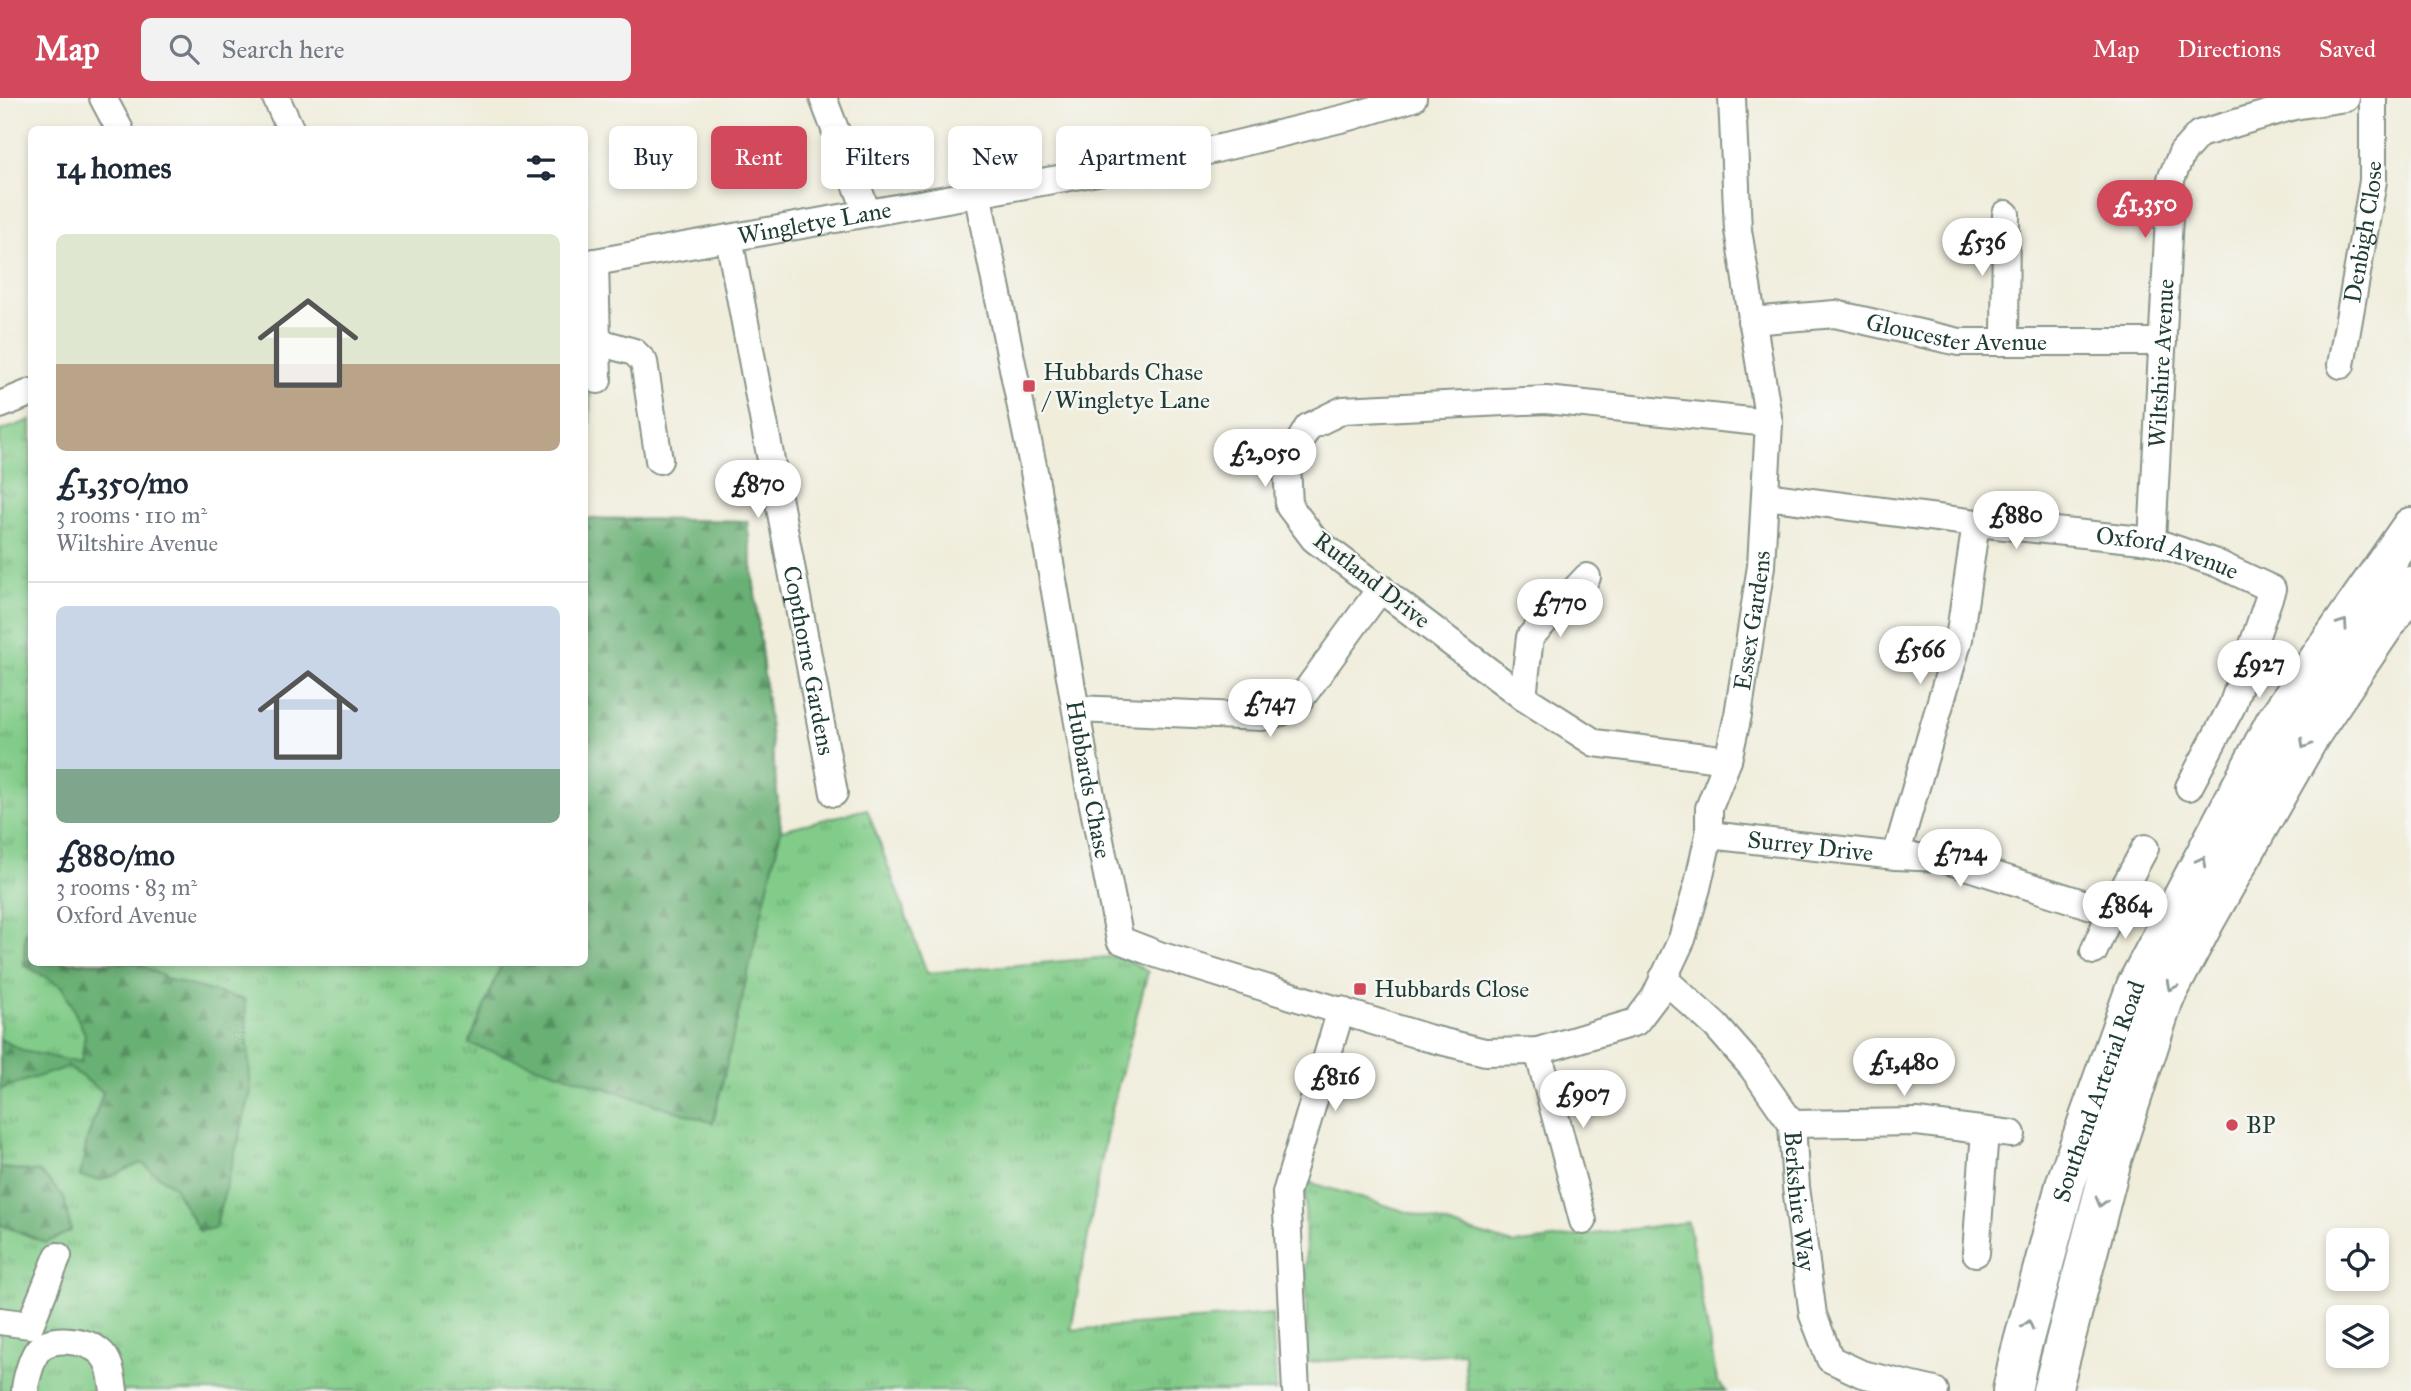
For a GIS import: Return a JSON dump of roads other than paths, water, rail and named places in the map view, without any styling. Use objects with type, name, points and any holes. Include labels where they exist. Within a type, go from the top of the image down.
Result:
[{"type":"highway","name":"Southend Arterial Road","points":[[2012,1391],[2066,1182],[2136,986],[2275,722],[2411,527]]},
{"type":"highway","name":"Southend Arterial Road","points":[[2052,1391],[2113,1156],[2164,999],[2311,734],[2411,586]]},
{"type":"street","points":[[103,98],[118,126]]},
{"type":"street","points":[[276,98],[289,126]]},
{"type":"street","points":[[823,98],[867,212]]},
{"type":"street","name":"Wingletye Lane","points":[[590,262],[1187,156],[1353,116],[1413,98]]},
{"type":"street","name":"Essex Gardens","points":[[1538,1051],[1636,1022],[1654,997],[1682,939],[1709,835],[1709,808],[1728,760],[1738,715],[1761,566],[1769,423],[1738,230],[1732,98]]},
{"type":"street","name":"Wiltshire Avenue","points":[[2152,541],[2171,179],[2182,153],[2199,134],[2294,106],[2346,98]]},
{"type":"street","name":"Denbigh Close","points":[[2341,365],[2373,181],[2373,98]]},
{"type":"street","name":"Hubbards Chase","points":[[977,192],[1033,466],[1107,882],[1120,940],[1158,955],[1470,1050],[1538,1051]]},
{"type":"street","points":[[2005,342],[2006,215]]},
{"type":"street","name":"Copthorne Gardens","points":[[729,238],[834,793]]},
{"type":"street","points":[[590,262],[598,342],[598,380]]},
{"type":"street","name":"Gloucester Avenue","points":[[1751,321],[1835,314],[1959,342],[2163,342]]},
{"type":"street","points":[[598,342],[634,352],[644,362],[659,460]]},
{"type":"street","points":[[0,405],[28,394]]},
{"type":"street","name":"Rutland Drive","points":[[1728,760],[1595,743],[1523,697],[1314,539],[1289,506],[1287,463],[1308,427],[1343,410],[1546,400],[1769,423]]},
{"type":"street","name":"Oxford Avenue","points":[[1766,496],[1976,523],[2152,541],[2216,564],[2272,589],[2232,706],[2189,787]]},
{"type":"street","points":[[1896,856],[1959,639],[1976,523]]},
{"type":"street","points":[[1523,697],[1530,636],[1587,577]]},
{"type":"street","points":[[1077,709],[1262,717],[1282,712],[1299,701],[1381,588]]},
{"type":"street","name":"Surrey Drive","points":[[1709,835],[1896,856],[1940,858],[2112,912]]},
{"type":"street","points":[[2094,950],[2145,848]]},
{"type":"street","name":"Berkshire Way","points":[[1663,978],[1716,1026],[1752,1067],[1792,1124],[1796,1187],[1813,1315],[1830,1359],[1862,1374],[1935,1391]]},
{"type":"street","points":[[1296,1391],[1286,1193],[1340,1010]]},
{"type":"street","points":[[1538,1051],[1583,1221]]},
{"type":"street","points":[[1792,1124],[1917,1122],[2012,1135]]},
{"type":"street","points":[[1976,1253],[1985,1131]]},
{"type":"street","points":[[0,1321],[30,1325],[58,1256]]},
{"type":"street","points":[[25,1391],[25,1383],[38,1350],[50,1342],[74,1340],[100,1351],[111,1370],[114,1391]]},
{"type":"place","name":"Hubbards Chase / Wingletye Lane","points":[[1029,386]]},
{"type":"place","name":"Hubbards Close","points":[[1360,989]]},
{"type":"place","name":"BP","points":[[2232,1125]]}]
